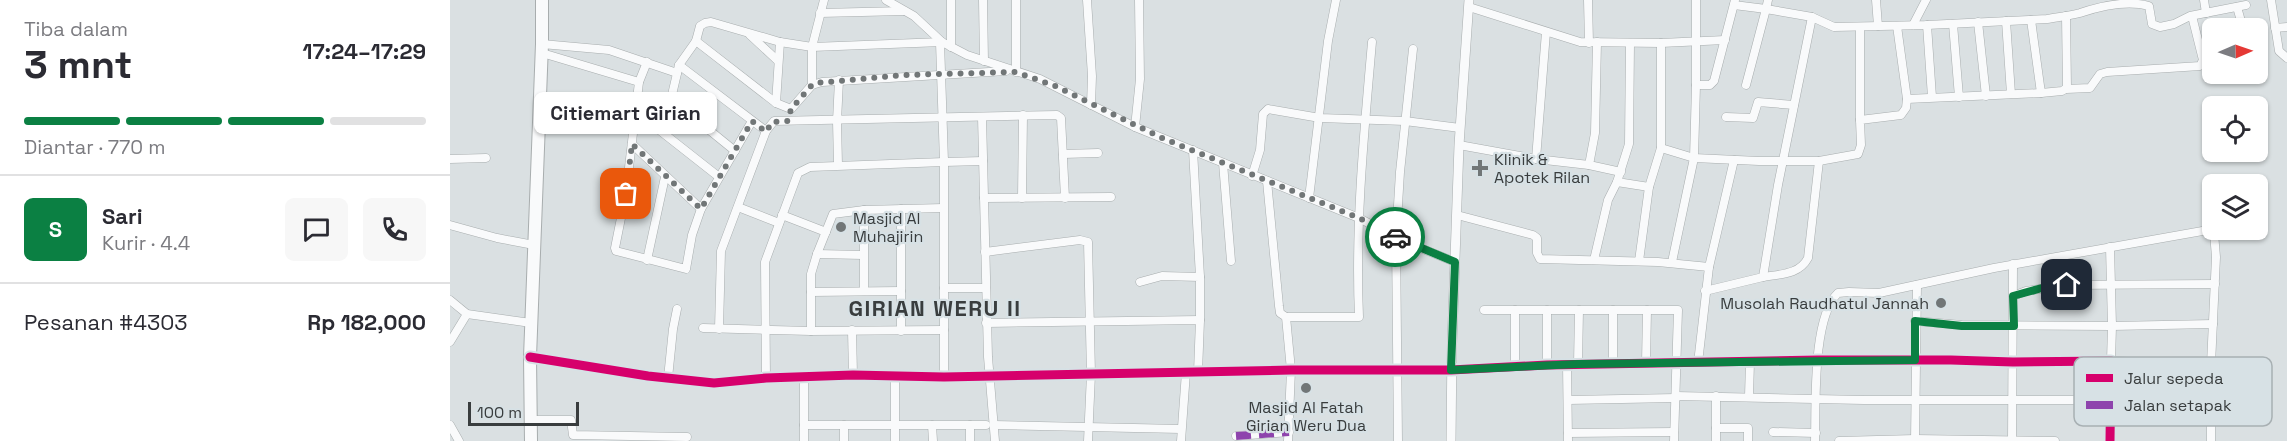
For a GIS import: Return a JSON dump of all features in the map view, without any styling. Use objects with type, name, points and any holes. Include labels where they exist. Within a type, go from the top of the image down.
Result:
[{"type":"highway","points":[[531,441],[530,357],[542,0]]},
{"type":"street","points":[[812,85],[812,47],[824,0]]},
{"type":"street","points":[[886,0],[905,11],[941,42],[951,47],[984,61],[1040,79],[1135,126],[1252,176],[1359,218],[1396,238],[1455,262]]},
{"type":"street","points":[[951,0],[951,47]]},
{"type":"street","points":[[983,0],[984,61]]},
{"type":"street","points":[[1013,71],[1016,0]]},
{"type":"street","points":[[1087,0],[1092,76],[1091,105]]},
{"type":"street","points":[[1135,126],[1140,79],[1138,0]]},
{"type":"street","points":[[1309,198],[1328,41],[1336,0]]},
{"type":"street","points":[[1588,0],[1593,43],[1595,133],[1589,165]]},
{"type":"street","points":[[1672,262],[1694,158],[1696,0]]},
{"type":"street","points":[[1746,86],[1768,0]]},
{"type":"street","points":[[1876,0],[1878,26]]},
{"type":"street","points":[[1913,25],[1926,0]]},
{"type":"street","points":[[1696,85],[1713,83],[1734,3],[1812,17],[1828,26],[1860,27],[2031,20],[2066,16],[2120,0],[2147,2],[2154,27],[2174,24],[2192,16],[2242,6],[2243,18]]},
{"type":"street","points":[[2204,0],[2206,13]]},
{"type":"street","points":[[2271,0],[2279,51],[2287,58]]},
{"type":"street","points":[[1451,441],[1451,370],[1459,145],[1469,3],[1546,32],[1593,43],[1725,40]]},
{"type":"street","points":[[820,14],[905,11]]},
{"type":"street","points":[[2066,16],[2066,89]]},
{"type":"street","points":[[1907,99],[2041,93],[2090,88],[2096,78],[2107,72],[2200,66],[2203,60],[2192,16]]},
{"type":"street","points":[[1763,277],[1812,17]]},
{"type":"street","points":[[2031,20],[2041,93]]},
{"type":"street","points":[[2006,21],[2011,94]]},
{"type":"street","points":[[719,177],[657,126],[671,99],[678,69],[696,41],[700,26],[705,22],[780,42],[812,47],[941,42]]},
{"type":"street","points":[[1978,22],[1986,96]]},
{"type":"street","points":[[1953,24],[1959,97]]},
{"type":"street","points":[[1927,25],[1932,97]]},
{"type":"street","points":[[1860,120],[1901,115],[1906,108],[1907,99],[1897,26]]},
{"type":"street","points":[[1660,148],[1694,158],[1784,162],[1819,161],[1858,154],[1861,145],[1860,27]]},
{"type":"street","points":[[2275,28],[2287,27]]},
{"type":"street","points":[[1536,159],[1546,32]]},
{"type":"street","points":[[749,34],[777,60]]},
{"type":"street","points":[[696,41],[776,103],[791,109]]},
{"type":"street","points":[[776,103],[777,60],[780,42]]},
{"type":"street","points":[[941,42],[944,162],[944,377]]},
{"type":"street","points":[[1267,182],[1280,313],[1286,317],[1359,317],[1359,218],[1372,42]]},
{"type":"street","points":[[1594,260],[1608,200],[1621,172],[1629,144],[1630,43]]},
{"type":"street","points":[[1639,261],[1649,188],[1660,148],[1661,43]]},
{"type":"street","points":[[542,49],[609,50],[678,69],[766,132]]},
{"type":"street","points":[[542,49],[639,82]]},
{"type":"street","points":[[1398,441],[1396,238],[1413,49]]},
{"type":"street","points":[[647,62],[639,82],[626,194],[615,250],[686,269],[701,209],[752,121]]},
{"type":"street","points":[[788,121],[791,109],[812,85],[839,80],[1013,71]]},
{"type":"street","points":[[838,165],[839,80]]},
{"type":"street","points":[[671,99],[735,151]]},
{"type":"street","points":[[1726,117],[1753,118],[1758,102],[1794,105]]},
{"type":"street","points":[[1252,176],[1260,150],[1265,110],[1272,108],[1320,118],[1405,121],[1460,128]]},
{"type":"street","points":[[1022,198],[1023,116]]},
{"type":"street","points":[[719,329],[721,251],[766,132],[772,122],[1060,116],[1065,198]]},
{"type":"street","points":[[982,117],[990,425],[995,441]]},
{"type":"street","points":[[632,144],[701,209]]},
{"type":"street","points":[[1459,145],[1621,172]]},
{"type":"street","points":[[1193,150],[1200,277],[1198,372]]},
{"type":"street","points":[[1063,154],[1098,153]]},
{"type":"street","points":[[450,159],[486,158]]},
{"type":"street","points":[[1698,363],[1709,267],[1734,160]]},
{"type":"street","points":[[766,378],[765,261],[793,183],[803,168],[983,161]]},
{"type":"street","points":[[1705,291],[1801,269],[1806,262],[1819,161]]},
{"type":"street","points":[[1223,163],[1231,261]]},
{"type":"street","points":[[647,260],[665,177]]},
{"type":"street","points":[[1617,182],[1649,188]]},
{"type":"street","points":[[984,198],[1111,197]]},
{"type":"street","points":[[738,207],[779,223]]},
{"type":"street","points":[[811,331],[812,274],[817,254],[833,214],[864,210],[943,208]]},
{"type":"street","points":[[901,209],[901,331]]},
{"type":"street","points":[[864,210],[864,291]]},
{"type":"street","points":[[782,215],[826,231]]},
{"type":"street","points":[[1457,215],[1533,235],[1536,238],[1537,253],[1540,259],[1672,262],[1709,267]]},
{"type":"street","points":[[450,225],[534,245]]},
{"type":"street","points":[[1773,432],[1816,437],[1818,360],[1824,320],[1828,307],[1838,293],[1879,293],[2013,264],[2208,230],[2214,233],[2215,237],[2216,284],[2211,357]]},
{"type":"street","points":[[985,252],[1085,240],[1089,246],[1091,374],[1088,441]]},
{"type":"street","points":[[2110,247],[2111,357]]},
{"type":"street","points":[[817,254],[863,255]]},
{"type":"street","points":[[2012,441],[2013,264]]},
{"type":"street","points":[[1140,282],[1162,276],[1200,277]]},
{"type":"street","points":[[2013,296],[2042,288],[2067,285],[2216,284]]},
{"type":"street","points":[[1915,440],[1917,285]]},
{"type":"street","points":[[944,288],[986,288]]},
{"type":"street","points":[[811,292],[901,291]]},
{"type":"street","points":[[450,300],[467,314],[531,323]]},
{"type":"street","points":[[668,378],[677,309]]},
{"type":"street","points":[[1484,310],[1679,311],[1674,437],[1568,437],[1567,364]]},
{"type":"street","points":[[1515,310],[1515,366]]},
{"type":"street","points":[[1547,310],[1547,365]]},
{"type":"street","points":[[1578,364],[1579,310]]},
{"type":"street","points":[[1613,310],[1613,363]]},
{"type":"street","points":[[1646,363],[1647,310]]},
{"type":"street","points":[[450,342],[467,314]]},
{"type":"street","points":[[1236,436],[1288,437],[1291,370],[1286,317]]},
{"type":"street","points":[[986,323],[1200,320]]},
{"type":"street","points":[[1915,321],[1962,326],[2213,324]]},
{"type":"street","points":[[703,328],[811,331],[944,330]]},
{"type":"street","points":[[852,330],[853,375]]},
{"type":"street","points":[[530,357],[714,383],[766,378],[853,375],[944,377],[1291,370],[1451,370],[1567,364],[1818,360],[2074,361]]},
{"type":"street","points":[[1749,396],[1750,362]]},
{"type":"street","points":[[1181,441],[1186,372]]},
{"type":"street","points":[[804,377],[804,441]]},
{"type":"street","points":[[895,377],[895,441]]},
{"type":"street","points":[[1716,396],[1716,441]]},
{"type":"street","points":[[1568,400],[1749,396],[1816,399],[2074,400]]},
{"type":"street","points":[[531,420],[571,420],[573,435],[687,437]]},
{"type":"street","points":[[450,424],[459,441]]},
{"type":"street","points":[[804,425],[990,425],[1181,429]]},
{"type":"street","points":[[844,425],[844,441]]},
{"type":"street","points":[[933,425],[933,441]]},
{"type":"street","points":[[970,425],[970,441]]},
{"type":"street","points":[[1716,428],[1748,428],[1748,441]]},
{"type":"street","points":[[1839,441],[2055,441]]},
{"type":"marked path","points":[[1236,436],[1289,432]]},
{"type":"cycle path","points":[[530,357],[648,376],[714,383],[766,378],[853,375],[944,377],[1291,370],[1451,370],[1547,365],[1818,360],[2074,361]]},
{"type":"cycle path","points":[[2110,426],[2110,441]]},
{"type":"way so far","points":[[626,194],[632,144],[701,209],[752,121],[766,132],[772,122],[788,121],[791,109],[816,83],[905,75],[1010,70],[1040,79],[1135,126],[1252,176],[1359,218],[1395,237]]},
{"type":"place","name":"Klinik & Apotek Rilan","points":[[1480,168]]},
{"type":"place","name":"Citiemart Girian","points":[[626,194]]},
{"type":"place","name":"Masjid Al Muhajirin","points":[[841,227]]},
{"type":"place","name":"Musolah Raudhatul Jannah","points":[[1941,303]]},
{"type":"place","name":"Masjid Al Fatah Girian Weru Dua","points":[[1306,388]]},
{"type":"district","name":"GIRIAN WERU II","points":[[935,308]]},
{"type":"route","points":[[1395,237],[1455,262],[1451,370],[1578,364],[1915,360],[1915,321],[1962,326],[2014,326],[2013,296],[2026,291],[2067,285]]}]
